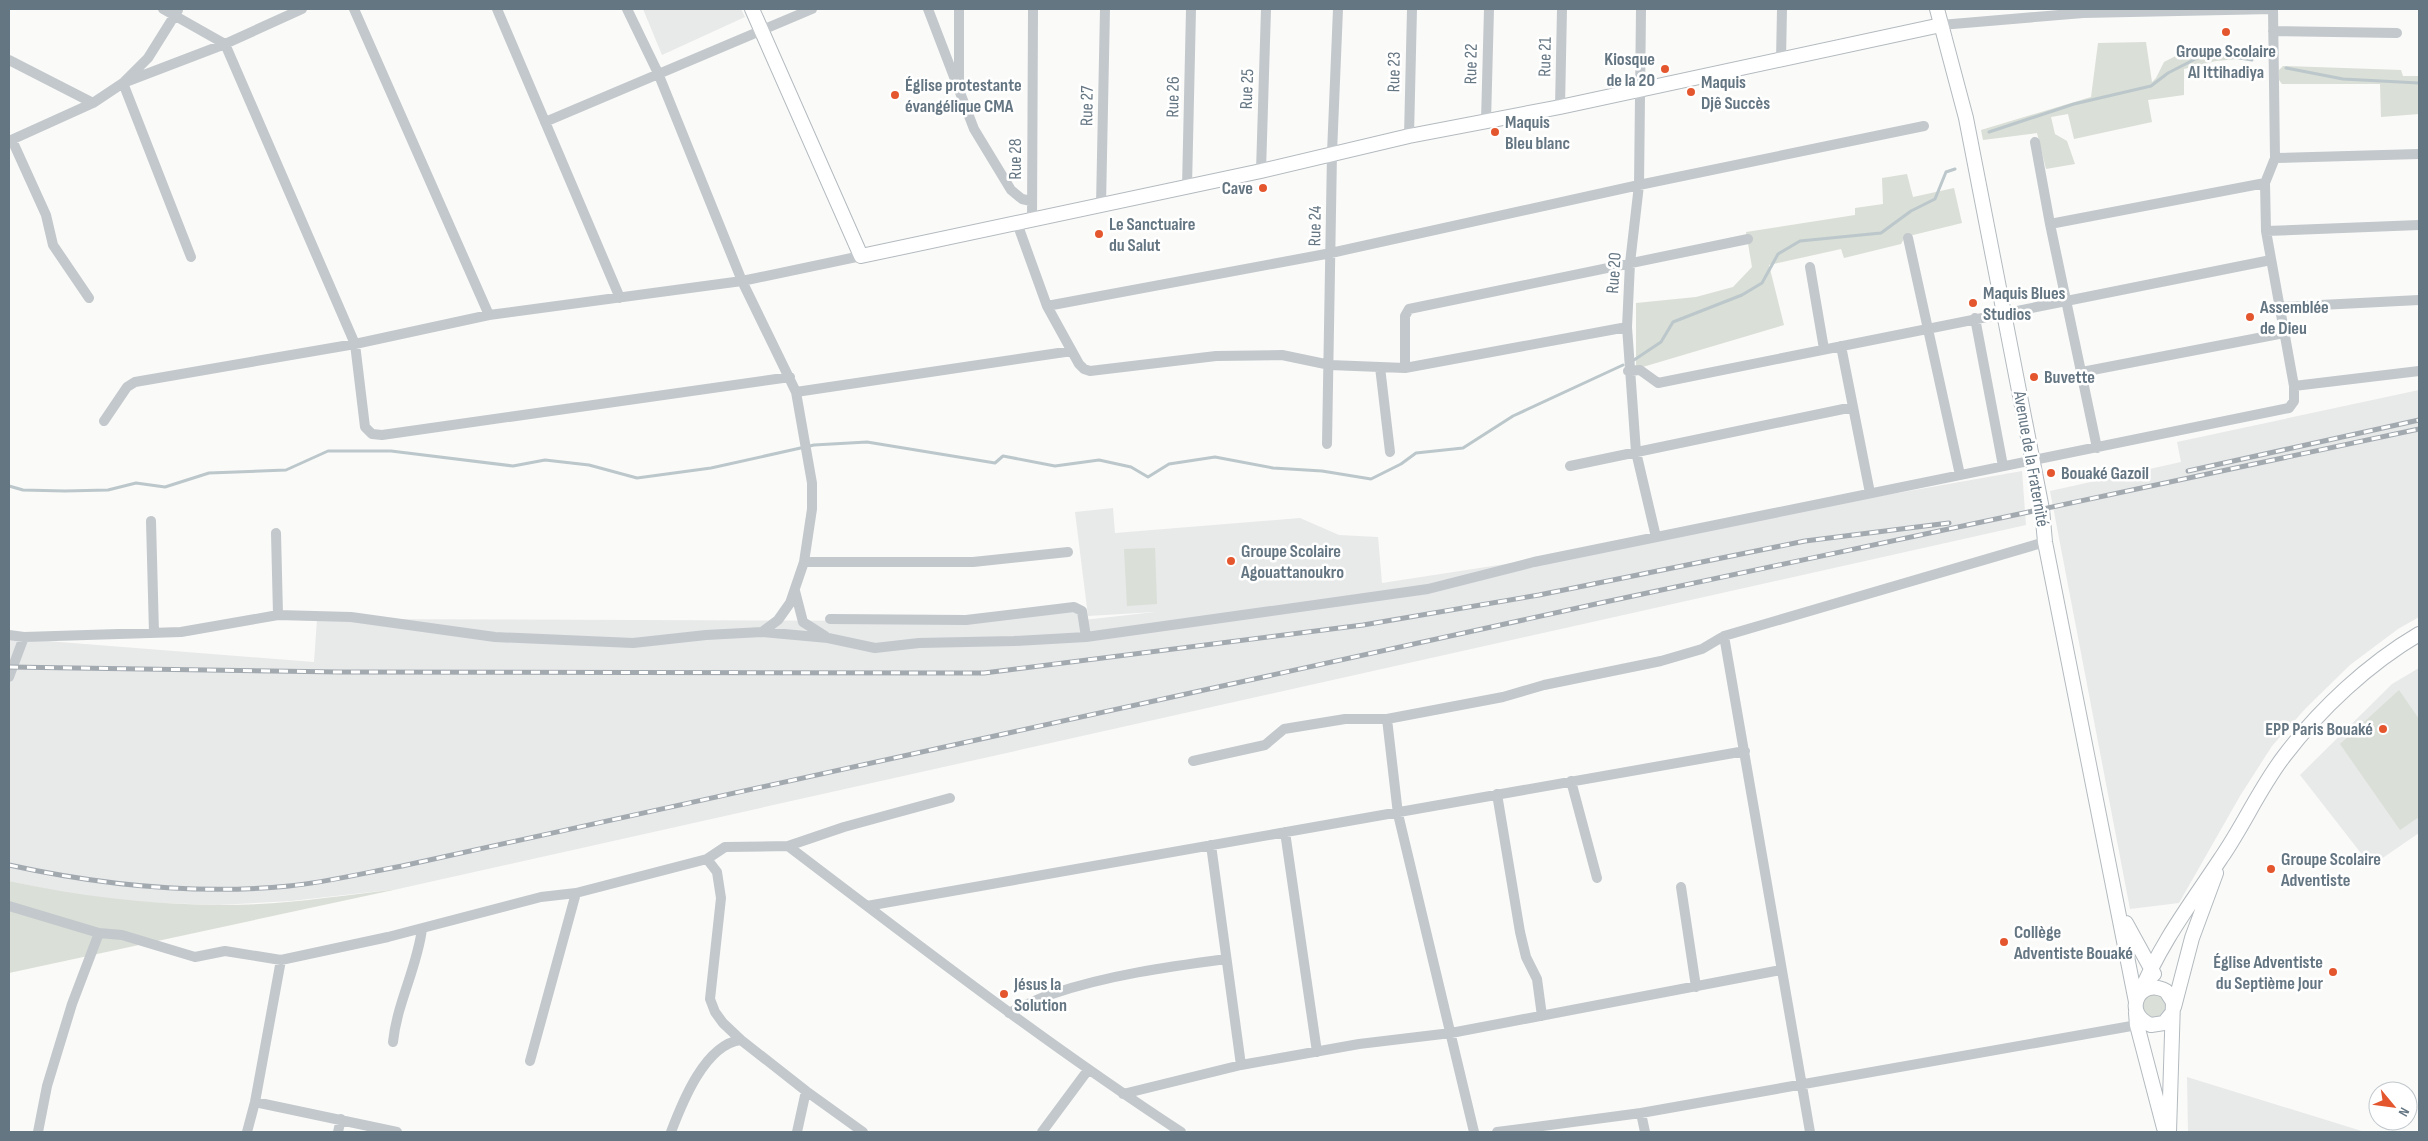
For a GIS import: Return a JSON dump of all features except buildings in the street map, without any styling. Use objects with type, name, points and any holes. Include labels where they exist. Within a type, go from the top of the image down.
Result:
[{"type":"street","points":[[163,9],[178,12],[225,44],[355,344],[365,427],[372,434],[377,435],[790,378]]},
{"type":"street","points":[[123,83],[225,44],[286,12],[302,9]]},
{"type":"street","points":[[354,9],[489,315]]},
{"type":"street","points":[[497,9],[620,298]]},
{"type":"street","points":[[627,9],[658,73],[742,281],[796,392],[812,483],[812,509],[804,562],[790,603],[778,620],[762,632]]},
{"type":"street","points":[[752,9],[860,256]]},
{"type":"street","points":[[545,122],[812,9]]},
{"type":"street","points":[[928,9],[974,129],[1011,190],[1022,199],[1031,201]]},
{"type":"street","points":[[959,89],[960,9]]},
{"type":"street","name":"Rue 28","points":[[1032,220],[1033,9]]},
{"type":"street","name":"Rue 27","points":[[1101,205],[1105,9]]},
{"type":"street","name":"Rue 26","points":[[1187,186],[1191,9]]},
{"type":"street","name":"Rue 25","points":[[1261,171],[1266,9]]},
{"type":"street","name":"Rue 24","points":[[1327,444],[1330,365],[1332,153],[1338,9]]},
{"type":"street","name":"Rue 23","points":[[1409,136],[1412,9]]},
{"type":"street","name":"Rue 22","points":[[1486,121],[1488,9]]},
{"type":"street","name":"Rue 21","points":[[1560,107],[1562,9]]},
{"type":"street","name":"Rue 20","points":[[1641,9],[1639,185],[1630,263],[1627,327],[1628,371],[1636,452],[1656,537]]},
{"type":"street","points":[[1780,60],[1782,9]]},
{"type":"street","name":"Avenue de la Fraternité","points":[[1936,9],[1966,118],[2042,509],[2045,542],[2137,1008],[2165,1132]]},
{"type":"street","points":[[9,635],[24,637],[181,632],[278,615],[351,617],[495,637],[633,643],[706,635],[762,632],[828,638],[875,648],[919,643],[1086,637],[1428,589],[1534,562],[2289,408],[2294,400],[2294,386],[2266,231],[2265,183],[2275,158],[2273,9],[2083,11],[1941,25],[1560,107],[1409,136],[1261,171],[742,281],[489,315],[355,344],[135,382],[127,387],[104,421]]},
{"type":"street","points":[[89,298],[53,245],[46,215],[10,140],[93,103],[123,83],[148,58],[178,12]]},
{"type":"street","points":[[2274,31],[2397,33]]},
{"type":"street","points":[[9,60],[93,103]]},
{"type":"street","points":[[123,83],[191,257]]},
{"type":"street","points":[[1047,306],[1331,253],[1639,185],[1924,126]]},
{"type":"street","points":[[2035,142],[2050,224],[2097,448]]},
{"type":"street","points":[[2275,158],[2419,154]]},
{"type":"street","points":[[2050,224],[2265,183]]},
{"type":"street","points":[[1017,223],[1047,306],[1072,351],[1084,369],[1090,371],[1216,356],[1282,355],[1330,365],[1405,368],[1627,327]]},
{"type":"street","points":[[2266,231],[2419,225]]},
{"type":"street","points":[[1908,238],[1960,475]]},
{"type":"street","points":[[1405,368],[1405,316],[1409,309],[1748,239]]},
{"type":"street","points":[[1628,371],[1640,370],[1658,383],[2067,299],[2271,260]]},
{"type":"street","points":[[1810,267],[1824,349]]},
{"type":"street","points":[[2280,306],[2419,300]]},
{"type":"street","points":[[1975,318],[2004,466]]},
{"type":"street","points":[[2082,372],[2284,333]]},
{"type":"street","points":[[1841,346],[1870,493]]},
{"type":"street","points":[[796,392],[1072,351]]},
{"type":"street","points":[[1380,366],[1390,452]]},
{"type":"street","points":[[2294,386],[2419,371]]},
{"type":"street","points":[[1570,466],[1853,407]]},
{"type":"street","points":[[151,521],[154,633]]},
{"type":"street","points":[[276,533],[278,615]]},
{"type":"street","points":[[1193,762],[1265,745],[1284,729],[1345,719],[1387,719],[1495,699],[1562,681],[1661,661],[1702,649],[1724,636],[2045,542]]},
{"type":"street","points":[[804,562],[973,562],[1068,552]]},
{"type":"street","points":[[794,590],[803,622],[828,638]]},
{"type":"street","points":[[830,619],[966,620],[1074,607],[1082,612],[1086,637]]},
{"type":"street","points":[[2222,858],[2192,938],[2173,1011],[2164,1023],[2151,1025],[2144,1022],[2137,1008],[2150,968],[2202,885],[2222,858],[2253,804],[2284,756],[2317,718],[2360,677],[2419,634]]},
{"type":"street","points":[[1724,636],[1810,1132]]},
{"type":"street","points":[[9,677],[24,637]]},
{"type":"street","points":[[1387,719],[1398,814],[1474,1132]]},
{"type":"street","points":[[867,906],[1285,832],[1398,814],[1497,794],[1745,751]]},
{"type":"street","points":[[1571,781],[1597,878]]},
{"type":"street","points":[[1497,794],[1520,932],[1526,958],[1537,979],[1542,1016]]},
{"type":"street","points":[[9,906],[98,932],[122,934],[194,956],[225,951],[280,960],[422,929],[541,897],[576,893],[707,859],[725,848],[788,846],[844,827],[950,798]]},
{"type":"street","points":[[1285,832],[1318,1052]]},
{"type":"street","points":[[1210,845],[1241,1064]]},
{"type":"street","points":[[788,846],[1088,1070],[1181,1132]]},
{"type":"street","points":[[707,859],[717,872],[721,898],[710,999],[715,1012],[723,1023],[741,1040],[806,1091],[863,1132]]},
{"type":"street","points":[[1681,887],[1696,987]]},
{"type":"street","points":[[530,1061],[576,893]]},
{"type":"street","name":"Avenue de la Fraternité","points":[[2119,911],[2150,968],[2164,989]]},
{"type":"street","points":[[393,1042],[407,985],[420,949],[422,929]]},
{"type":"street","points":[[38,1132],[49,1079],[72,1004],[98,932]]},
{"type":"street","points":[[1009,1012],[1051,994],[1096,981],[1159,968],[1226,959]]},
{"type":"street","points":[[246,1132],[255,1102],[280,960]]},
{"type":"street","points":[[1123,1094],[1241,1064],[1359,1044],[1451,1033],[1781,970]]},
{"type":"street","points":[[1497,1132],[1641,1113],[1802,1084],[2137,1008],[2148,988],[2164,989],[2172,997],[2169,1132]]},
{"type":"street","points":[[671,1132],[686,1094],[704,1066],[730,1041],[741,1040]]},
{"type":"street","points":[[1042,1132],[1088,1070]]},
{"type":"street","points":[[797,1132],[806,1091]]},
{"type":"street","points":[[255,1102],[397,1132]]},
{"type":"street","points":[[1641,1113],[1645,1132]]},
{"type":"street","points":[[338,1132],[341,1119]]},
{"type":"shaded area","points":[[643,9],[741,9],[745,17],[662,55]]},
{"type":"shaded area","points":[[2146,42],[2152,82],[2164,62],[2193,47],[2263,51],[2260,57],[2216,61],[2184,69],[2184,95],[2148,100],[2152,122],[2074,139],[2068,114],[2051,117],[2055,134],[2067,141],[2075,164],[2046,169],[2037,133],[1983,140],[1981,130],[2091,97],[2098,43]]},
{"type":"shaded area","points":[[2283,66],[2401,70],[2403,76],[2419,76],[2419,114],[2381,117],[2380,84],[2282,84],[2279,80],[2279,70]]},
{"type":"shaded area","points":[[1907,174],[1913,197],[1954,188],[1962,223],[1905,237],[1901,244],[1844,258],[1841,249],[1769,265],[1784,325],[1636,369],[1636,303],[1696,297],[1733,287],[1752,267],[1746,232],[1855,215],[1855,208],[1883,204],[1882,178]]},
{"type":"shaded area","points":[[2419,390],[2419,617],[2398,629],[2350,665],[2306,708],[2272,746],[2240,796],[2179,903],[2130,909],[2050,491],[2181,462],[2177,442]]},
{"type":"shaded area","points":[[2022,471],[2026,525],[398,889],[291,901],[218,905],[136,902],[64,893],[9,881],[9,638],[314,662],[317,619],[960,621],[1079,608],[1083,620],[1155,612],[1088,616],[1075,512],[1113,508],[1115,533],[1300,518],[1339,535],[1378,537],[1382,583],[1512,563],[1529,558]]},
{"type":"shaded area","points":[[1155,548],[1157,604],[1127,606],[1124,549]]},
{"type":"shaded area","name":"EPP Paris Bouaké","points":[[2419,668],[2419,833],[2371,866],[2300,775],[2392,684]]},
{"type":"shaded area","points":[[2399,690],[2419,719],[2419,817],[2400,830],[2340,744]]},
{"type":"shaded area","points":[[9,881],[60,891],[112,898],[216,905],[285,902],[398,889],[9,973]]},
{"type":"shaded area","points":[[2154,993],[2159,994],[2165,1000],[2165,1010],[2159,1016],[2154,1017],[2149,1016],[2143,1010],[2142,1005],[2143,1000],[2149,994]]},
{"type":"shaded area","points":[[2187,1077],[2365,1132],[2188,1132]]},
{"type":"waterway","points":[[1989,132],[2074,104],[2151,86],[2168,73],[2207,53],[2252,60]]},
{"type":"waterway","points":[[2286,68],[2343,79],[2419,83]]},
{"type":"waterway","points":[[1634,360],[1661,342],[1673,322],[1742,295],[1762,283],[1778,254],[1800,241],[1881,233],[1911,211],[1935,199],[1946,172],[1955,169]]},
{"type":"waterway","points":[[9,486],[23,490],[65,491],[108,490],[136,483],[165,487],[209,473],[286,470],[328,451],[391,451],[513,466],[545,460],[589,465],[637,478],[711,468],[814,445],[867,442],[995,463],[1003,456],[1055,466],[1099,460],[1131,467],[1148,477],[1169,464],[1215,457],[1273,468],[1322,471],[1371,479],[1401,464],[1416,453],[1463,448],[1513,416],[1623,365]]},
{"type":"railway","points":[[2188,471],[2419,420]]},
{"type":"railway","points":[[9,865],[113,883],[183,889],[254,889],[331,880],[1605,602],[2419,429]]},
{"type":"railway","points":[[9,667],[340,672],[984,673],[1363,625],[1539,595],[1805,541],[1949,523]]},
{"type":"place","name":"Groupe Scolaire Al Ittihadiya","points":[[2226,32]]},
{"type":"place","name":"Kiosque de la 20","points":[[1665,69]]},
{"type":"place","name":"Maquis Djê Succès","points":[[1691,92]]},
{"type":"place","name":"Église protestante évangélique CMA","points":[[895,95]]},
{"type":"place","name":"Maquis Bleu blanc","points":[[1495,132]]},
{"type":"place","name":"Cave","points":[[1263,188]]},
{"type":"place","name":"Le Sanctuaire du Salut","points":[[1099,234]]},
{"type":"place","name":"Maquis Blues Studios","points":[[1973,303]]},
{"type":"place","name":"Assemblée de Dieu","points":[[2250,317]]},
{"type":"place","name":"Buvette","points":[[2034,377]]},
{"type":"place","name":"Bouaké Gazoil","points":[[2051,473]]},
{"type":"place","name":"Groupe Scolaire Agouattanoukro","points":[[1231,561]]},
{"type":"place","name":"EPP Paris Bouaké","points":[[2383,729]]},
{"type":"place","name":"Groupe Scolaire Adventiste","points":[[2271,869]]},
{"type":"place","name":"Collège Adventiste Bouaké","points":[[2004,942]]},
{"type":"place","name":"Église Adventiste du Septième Jour","points":[[2333,972]]},
{"type":"place","name":"Jésus la Solution","points":[[1004,994]]}]
